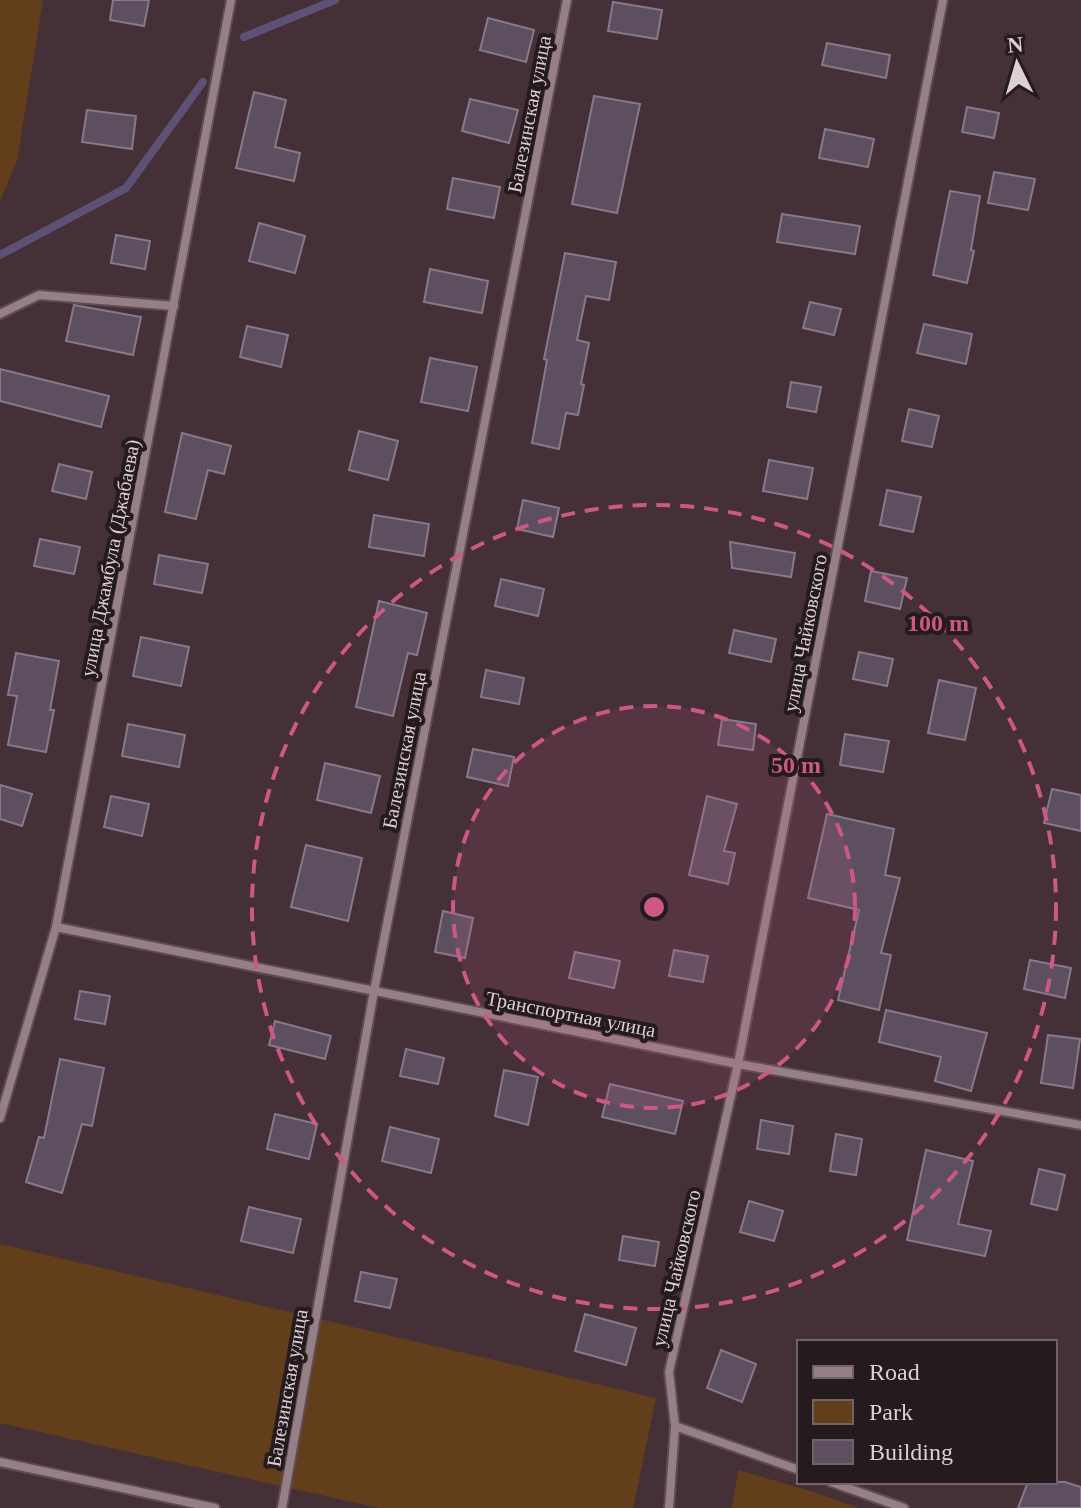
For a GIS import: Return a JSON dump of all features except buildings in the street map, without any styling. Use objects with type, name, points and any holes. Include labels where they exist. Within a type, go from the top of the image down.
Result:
[{"type":"street","name":"улица Джамбула (Джабаева)","points":[[0,1118],[56,927],[231,0]]},
{"type":"street","name":"Балезинская улица","points":[[282,1508],[374,991],[567,0]]},
{"type":"street","name":"улица Чайковского","points":[[669,1508],[675,1426],[669,1372],[738,1064],[943,0]]},
{"type":"street","points":[[0,314],[39,295],[174,306]]},
{"type":"street","name":"Транспортная улица","points":[[56,927],[738,1064],[1081,1125]]},
{"type":"street","points":[[675,1426],[797,1469]]},
{"type":"street","points":[[0,1462],[215,1508]]},
{"type":"street","points":[[837,1484],[904,1508]]},
{"type":"green space","points":[[0,0],[43,0],[17,161],[0,201]]},
{"type":"green space","points":[[0,1244],[656,1398],[633,1508],[379,1508],[0,1423]]},
{"type":"green space","points":[[738,1470],[814,1492],[858,1508],[732,1508]]},
{"type":"waterway","points":[[244,37],[335,0]]},
{"type":"waterway","points":[[0,255],[126,188],[203,82]]}]
